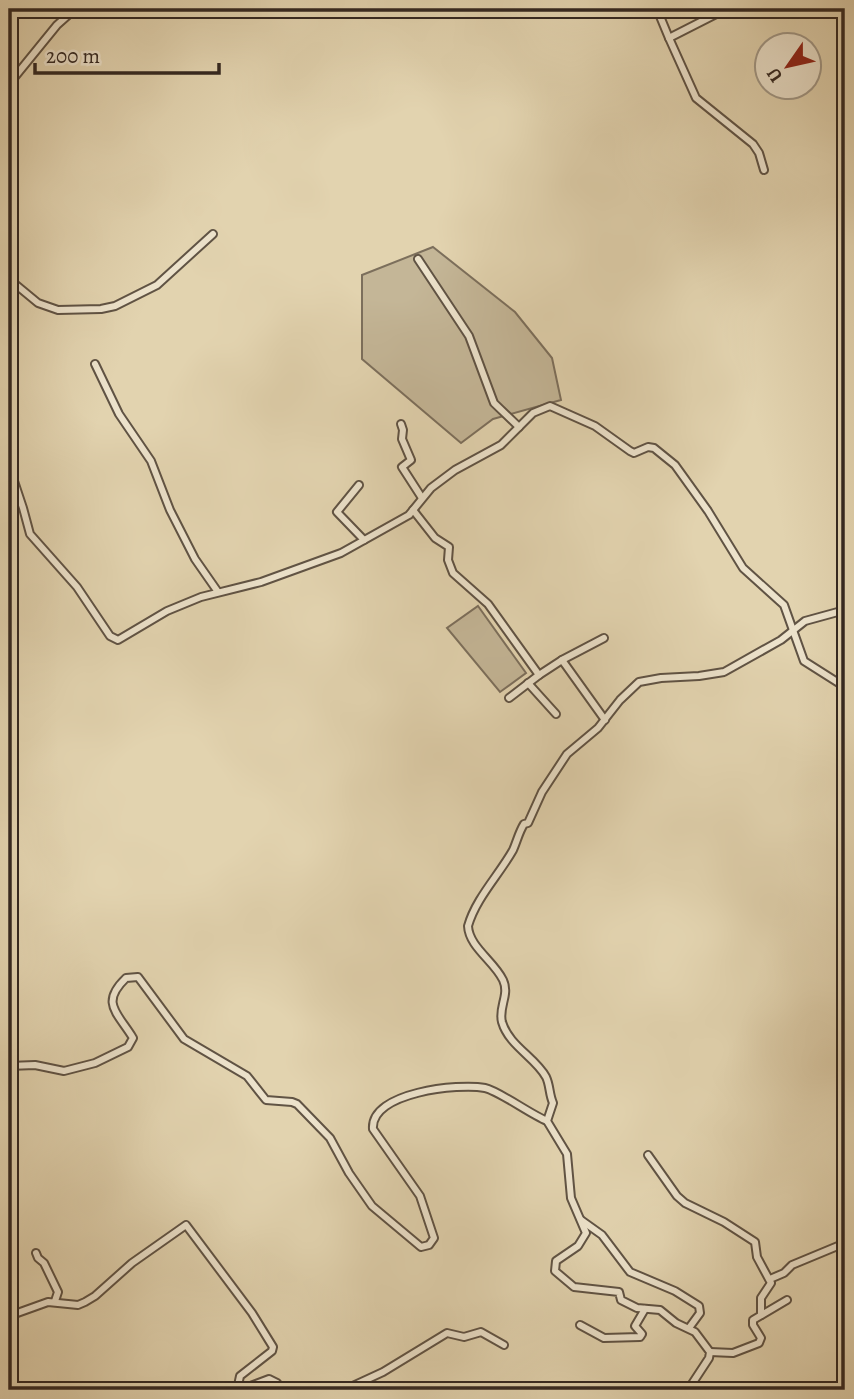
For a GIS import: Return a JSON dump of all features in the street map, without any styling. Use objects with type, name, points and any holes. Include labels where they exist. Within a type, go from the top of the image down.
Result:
[{"type":"street","points":[[9,84],[57,25],[75,9]]},
{"type":"street","points":[[657,9],[694,95],[753,144],[764,170]]},
{"type":"street","points":[[669,38],[726,9]]},
{"type":"street","points":[[9,287],[15,284],[35,302],[58,310],[115,306],[157,285],[213,234]]},
{"type":"street","points":[[418,258],[469,336],[494,403],[519,427]]},
{"type":"street","points":[[95,364],[119,414],[151,461],[170,510],[196,562],[218,592]]},
{"type":"street","points":[[9,466],[30,534],[77,587],[114,640],[123,638],[167,611],[218,592],[292,572],[341,553],[413,510],[422,498],[455,470],[501,445],[533,413],[550,406],[595,426],[634,453],[648,447],[660,451],[690,484],[743,568],[784,605],[804,662],[845,687]]},
{"type":"street","points":[[401,424],[402,439],[411,460],[402,467],[422,498]]},
{"type":"street","points":[[359,485],[337,512],[364,540]]},
{"type":"street","points":[[413,510],[435,538],[449,547],[448,560],[453,573],[486,602],[539,675]]},
{"type":"street","points":[[547,1121],[553,1103],[547,1079],[515,1044],[502,1023],[505,985],[498,971],[470,937],[468,926],[470,918],[514,848],[518,833],[527,823],[557,767],[570,749],[598,729],[620,699],[639,682],[724,672],[781,640],[812,618],[845,610]]},
{"type":"street","points":[[509,698],[562,660],[604,638]]},
{"type":"street","points":[[562,660],[605,720]]},
{"type":"street","points":[[528,683],[556,714]]},
{"type":"street","points":[[9,1066],[36,1065],[64,1072],[95,1063],[128,1047],[133,1038],[113,1006],[111,997],[125,978],[138,977],[184,1039],[247,1076],[265,1099],[297,1104],[330,1138],[349,1173],[372,1206],[421,1247],[432,1244],[434,1236],[417,1191],[373,1129],[374,1119],[395,1099],[438,1089],[484,1088],[529,1114],[547,1121],[567,1154],[570,1198],[586,1233],[578,1245],[556,1261],[558,1275],[574,1287],[618,1292],[621,1300],[645,1309],[660,1310],[704,1340],[710,1352],[709,1358],[688,1390]]},
{"type":"street","points":[[648,1156],[685,1203],[724,1222],[755,1242],[757,1257],[770,1279],[770,1285],[761,1298],[761,1315]]},
{"type":"street","points":[[579,1218],[602,1235],[630,1272],[672,1289],[699,1306],[701,1312],[689,1328]]},
{"type":"street","points":[[9,1316],[55,1301],[73,1305],[85,1302],[132,1263],[186,1225],[252,1313],[273,1347],[272,1351],[240,1376],[238,1390],[269,1379],[287,1390]]},
{"type":"street","points":[[770,1279],[784,1273],[792,1265],[845,1243]]},
{"type":"street","points":[[36,1253],[58,1292],[55,1301]]},
{"type":"street","points":[[710,1352],[733,1353],[759,1343],[761,1338],[752,1323],[787,1300]]},
{"type":"street","points":[[580,1325],[604,1338],[638,1338],[642,1334],[635,1326],[645,1309]]},
{"type":"street","points":[[344,1390],[383,1372],[447,1333],[464,1337],[481,1332],[504,1345]]},
{"type":"shaded area","points":[[433,247],[515,312],[552,358],[561,400],[493,419],[461,443],[362,359],[362,275]]},
{"type":"shaded area","points":[[478,606],[526,673],[500,692],[447,628]]}]
